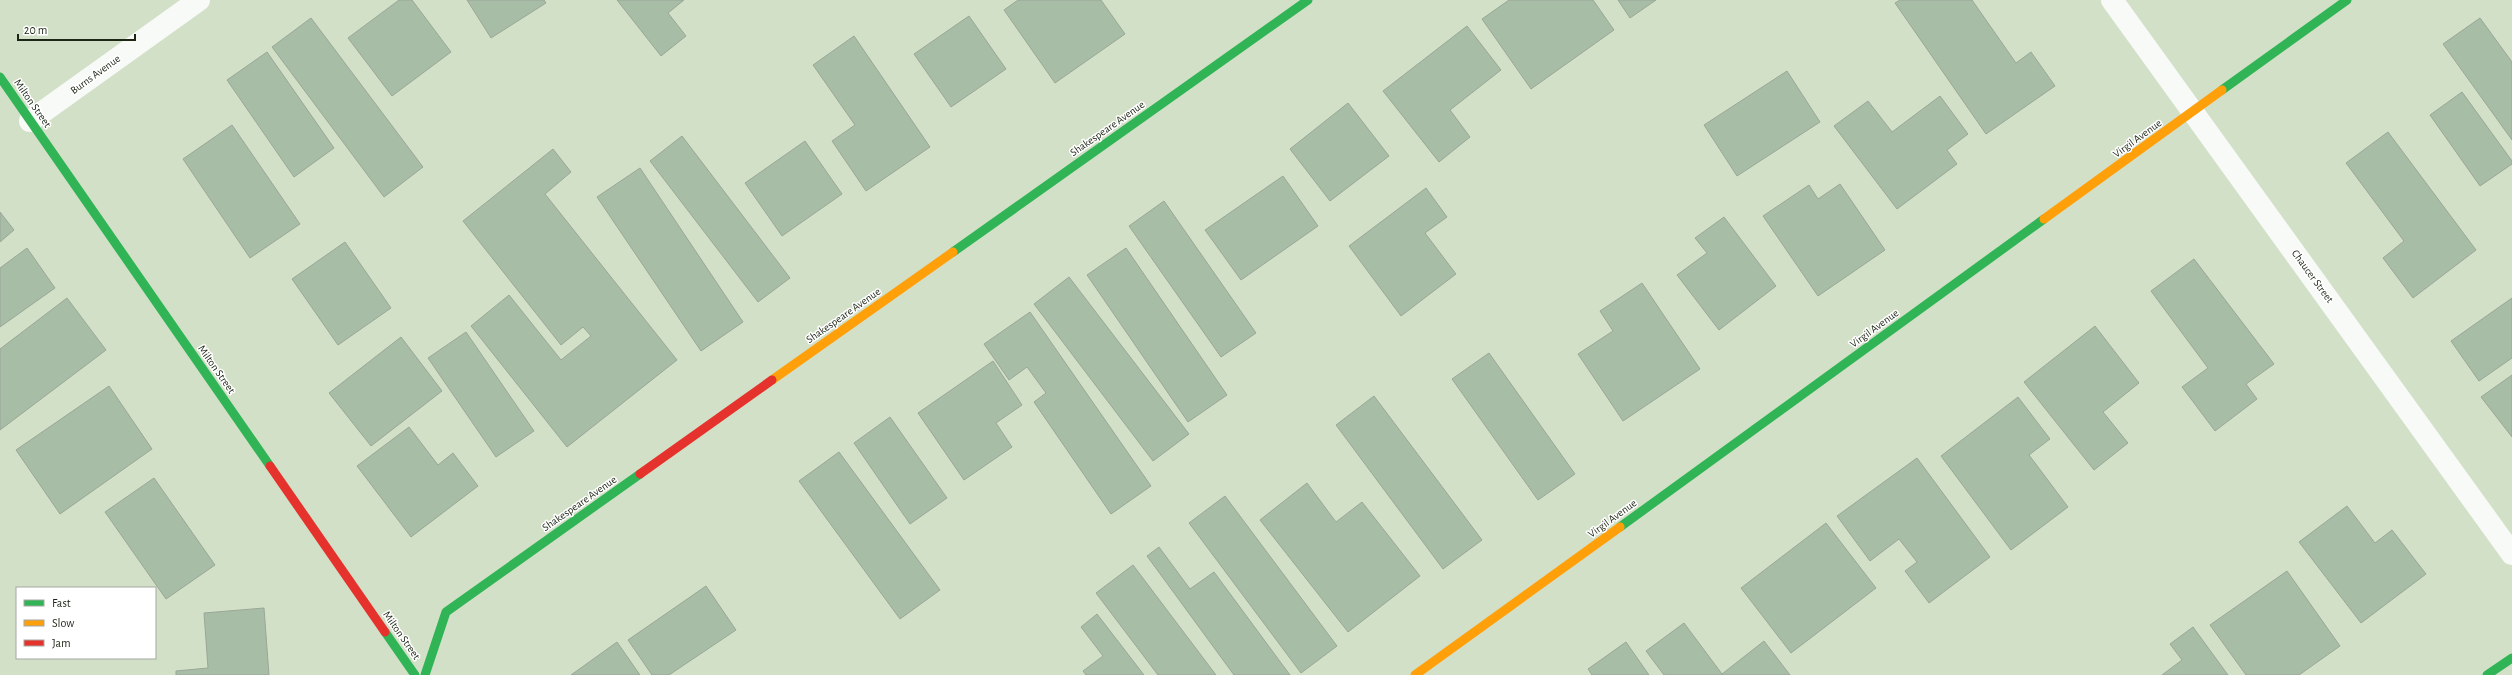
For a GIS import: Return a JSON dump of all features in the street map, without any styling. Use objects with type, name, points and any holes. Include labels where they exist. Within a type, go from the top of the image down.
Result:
[{"type":"street","name":"Burns Avenue","points":[[30,121],[199,0]]},
{"type":"street","name":"Shakespeare Avenue","points":[[425,675],[446,612],[1308,0]]},
{"type":"street","name":"Chaucer Street","points":[[2112,0],[2194,111],[2512,554]]},
{"type":"street","name":"Virgil Avenue","points":[[1415,675],[2347,0]]},
{"type":"street","name":"Milton Street","points":[[0,77],[415,675]]},
{"type":"street","points":[[2487,675],[2512,658]]},
{"type":"building","points":[[399,0],[412,0],[451,52],[392,96],[348,38]]},
{"type":"building","points":[[467,0],[544,0],[546,3],[491,38]]},
{"type":"building","points":[[617,0],[684,0],[668,13],[686,36],[661,56]]},
{"type":"building","points":[[1018,0],[1101,0],[1125,34],[1055,83],[1004,10]]},
{"type":"building","points":[[1509,0],[1593,0],[1614,30],[1531,89],[1482,19]]},
{"type":"building","points":[[1618,0],[1656,0],[1630,18]]},
{"type":"building","points":[[1900,0],[1972,0],[2016,63],[2031,52],[2055,86],[1986,134],[1895,3]]},
{"type":"building","points":[[969,16],[1006,69],[951,107],[914,54]]},
{"type":"building","points":[[311,18],[423,167],[384,197],[272,47]]},
{"type":"building","points":[[2480,18],[2512,62],[2512,140],[2443,44]]},
{"type":"building","points":[[1467,26],[1501,70],[1450,110],[1470,137],[1439,162],[1383,91]]},
{"type":"building","points":[[854,36],[930,147],[866,191],[832,141],[855,125],[813,65]]},
{"type":"building","points":[[267,52],[334,148],[294,177],[227,80]]},
{"type":"building","points":[[1787,71],[1820,122],[1737,176],[1704,125]]},
{"type":"building","points":[[2462,92],[2512,161],[2512,164],[2480,186],[2430,115]]},
{"type":"building","points":[[1940,96],[1968,134],[1947,150],[1957,164],[1897,209],[1834,126],[1868,101],[1892,132]]},
{"type":"building","points":[[1348,103],[1389,156],[1330,201],[1290,149]]},
{"type":"building","points":[[232,125],[300,224],[250,258],[183,159]]},
{"type":"building","points":[[2388,132],[2476,250],[2413,298],[2383,258],[2404,241],[2346,163]]},
{"type":"building","points":[[682,136],[790,278],[758,302],[650,161]]},
{"type":"building","points":[[805,141],[842,194],[782,236],[745,183]]},
{"type":"building","points":[[553,149],[571,172],[545,194],[677,360],[567,447],[471,326],[509,295],[561,360],[591,336],[583,327],[561,345],[463,221]]},
{"type":"building","points":[[640,168],[743,322],[701,351],[597,197]]},
{"type":"building","points":[[1283,176],[1318,226],[1241,280],[1205,230]]},
{"type":"building","points":[[1840,184],[1885,250],[1818,296],[1763,216],[1809,185],[1818,199]]},
{"type":"building","points":[[1426,188],[1447,217],[1425,233],[1456,274],[1401,316],[1349,246]]},
{"type":"building","points":[[1164,201],[1256,333],[1221,357],[1129,226]]},
{"type":"building","points":[[0,212],[14,230],[0,242]]},
{"type":"building","points":[[1724,217],[1776,286],[1719,330],[1677,275],[1707,253],[1695,238]]},
{"type":"building","points":[[345,242],[391,308],[338,345],[292,279]]},
{"type":"building","points":[[27,248],[55,288],[0,327],[0,268]]},
{"type":"building","points":[[1126,248],[1227,395],[1188,422],[1087,275]]},
{"type":"building","points":[[2194,259],[2274,364],[2246,384],[2257,399],[2215,431],[2182,387],[2208,368],[2151,291]]},
{"type":"building","points":[[1069,277],[1189,434],[1153,461],[1034,304]]},
{"type":"building","points":[[1642,283],[1700,369],[1623,421],[1578,354],[1613,331],[1600,311]]},
{"type":"building","points":[[67,298],[106,350],[0,430],[0,349]]},
{"type":"building","points":[[2512,298],[2512,358],[2479,381],[2451,341]]},
{"type":"building","points":[[1030,312],[1151,486],[1111,514],[1034,402],[1046,393],[1027,367],[1009,380],[984,344]]},
{"type":"building","points":[[2095,326],[2139,383],[2103,412],[2128,443],[2094,470],[2024,382]]},
{"type":"building","points":[[466,332],[534,431],[496,457],[428,358]]},
{"type":"building","points":[[401,337],[442,391],[371,446],[329,393]]},
{"type":"building","points":[[1489,353],[1575,474],[1538,500],[1452,379]]},
{"type":"building","points":[[993,361],[1022,405],[996,423],[1012,447],[964,480],[918,413]]},
{"type":"building","points":[[2512,375],[2512,437],[2481,397]]},
{"type":"building","points":[[109,386],[152,449],[60,514],[16,450]]},
{"type":"building","points":[[1374,396],[1482,540],[1443,569],[1336,425]]},
{"type":"building","points":[[2018,397],[2050,439],[2029,455],[2068,507],[2011,550],[1941,456]]},
{"type":"building","points":[[890,417],[947,498],[910,524],[854,443]]},
{"type":"building","points":[[409,427],[438,465],[453,453],[478,486],[411,537],[357,466]]},
{"type":"building","points":[[839,452],[940,590],[900,619],[799,481]]},
{"type":"building","points":[[1917,458],[1990,557],[1929,603],[1905,571],[1917,562],[1899,539],[1870,561],[1837,516]]},
{"type":"building","points":[[154,478],[215,565],[166,599],[105,512]]},
{"type":"building","points":[[1307,483],[1336,522],[1362,502],[1420,576],[1348,632],[1260,520]]},
{"type":"building","points":[[1225,496],[1337,646],[1301,673],[1189,523]]},
{"type":"building","points":[[2347,506],[2375,543],[2392,530],[2426,574],[2361,623],[2299,542]]},
{"type":"building","points":[[1826,523],[1876,588],[1791,653],[1741,588]]},
{"type":"building","points":[[1159,547],[1190,589],[1214,572],[1290,675],[1234,675],[1147,556]]},
{"type":"building","points":[[1133,565],[1216,675],[1158,675],[1096,593]]},
{"type":"building","points":[[2287,571],[2340,646],[2299,675],[2246,675],[2210,625]]},
{"type":"building","points":[[706,586],[736,630],[669,675],[652,675],[628,640]]},
{"type":"building","points":[[264,608],[269,675],[176,675],[176,671],[208,668],[204,613]]},
{"type":"building","points":[[1097,614],[1144,675],[1086,675],[1083,671],[1103,656],[1081,627]]},
{"type":"building","points":[[1684,623],[1722,674],[1764,641],[1790,675],[1664,675],[1646,651]]},
{"type":"building","points":[[2193,627],[2228,675],[2162,675],[2182,660],[2170,644]]},
{"type":"building","points":[[617,642],[640,675],[571,675]]},
{"type":"building","points":[[1626,642],[1649,675],[1592,675],[1588,669]]},
{"type":"traffic: fast","points":[[953,252],[1308,0]]},
{"type":"traffic: fast","points":[[2222,90],[2347,0]]},
{"type":"traffic: fast","points":[[0,77],[270,466]]},
{"type":"traffic: fast","points":[[1620,527],[2044,219]]},
{"type":"traffic: fast","points":[[425,675],[446,612],[640,474]]},
{"type":"traffic: fast","points":[[385,632],[415,675]]},
{"type":"traffic: fast","points":[[2487,675],[2512,658]]},
{"type":"traffic: slow","points":[[2044,219],[2222,90]]},
{"type":"traffic: slow","points":[[772,380],[953,252]]},
{"type":"traffic: slow","points":[[1415,675],[1620,527]]},
{"type":"traffic: jam","points":[[640,474],[772,380]]},
{"type":"traffic: jam","points":[[270,466],[385,632]]}]
